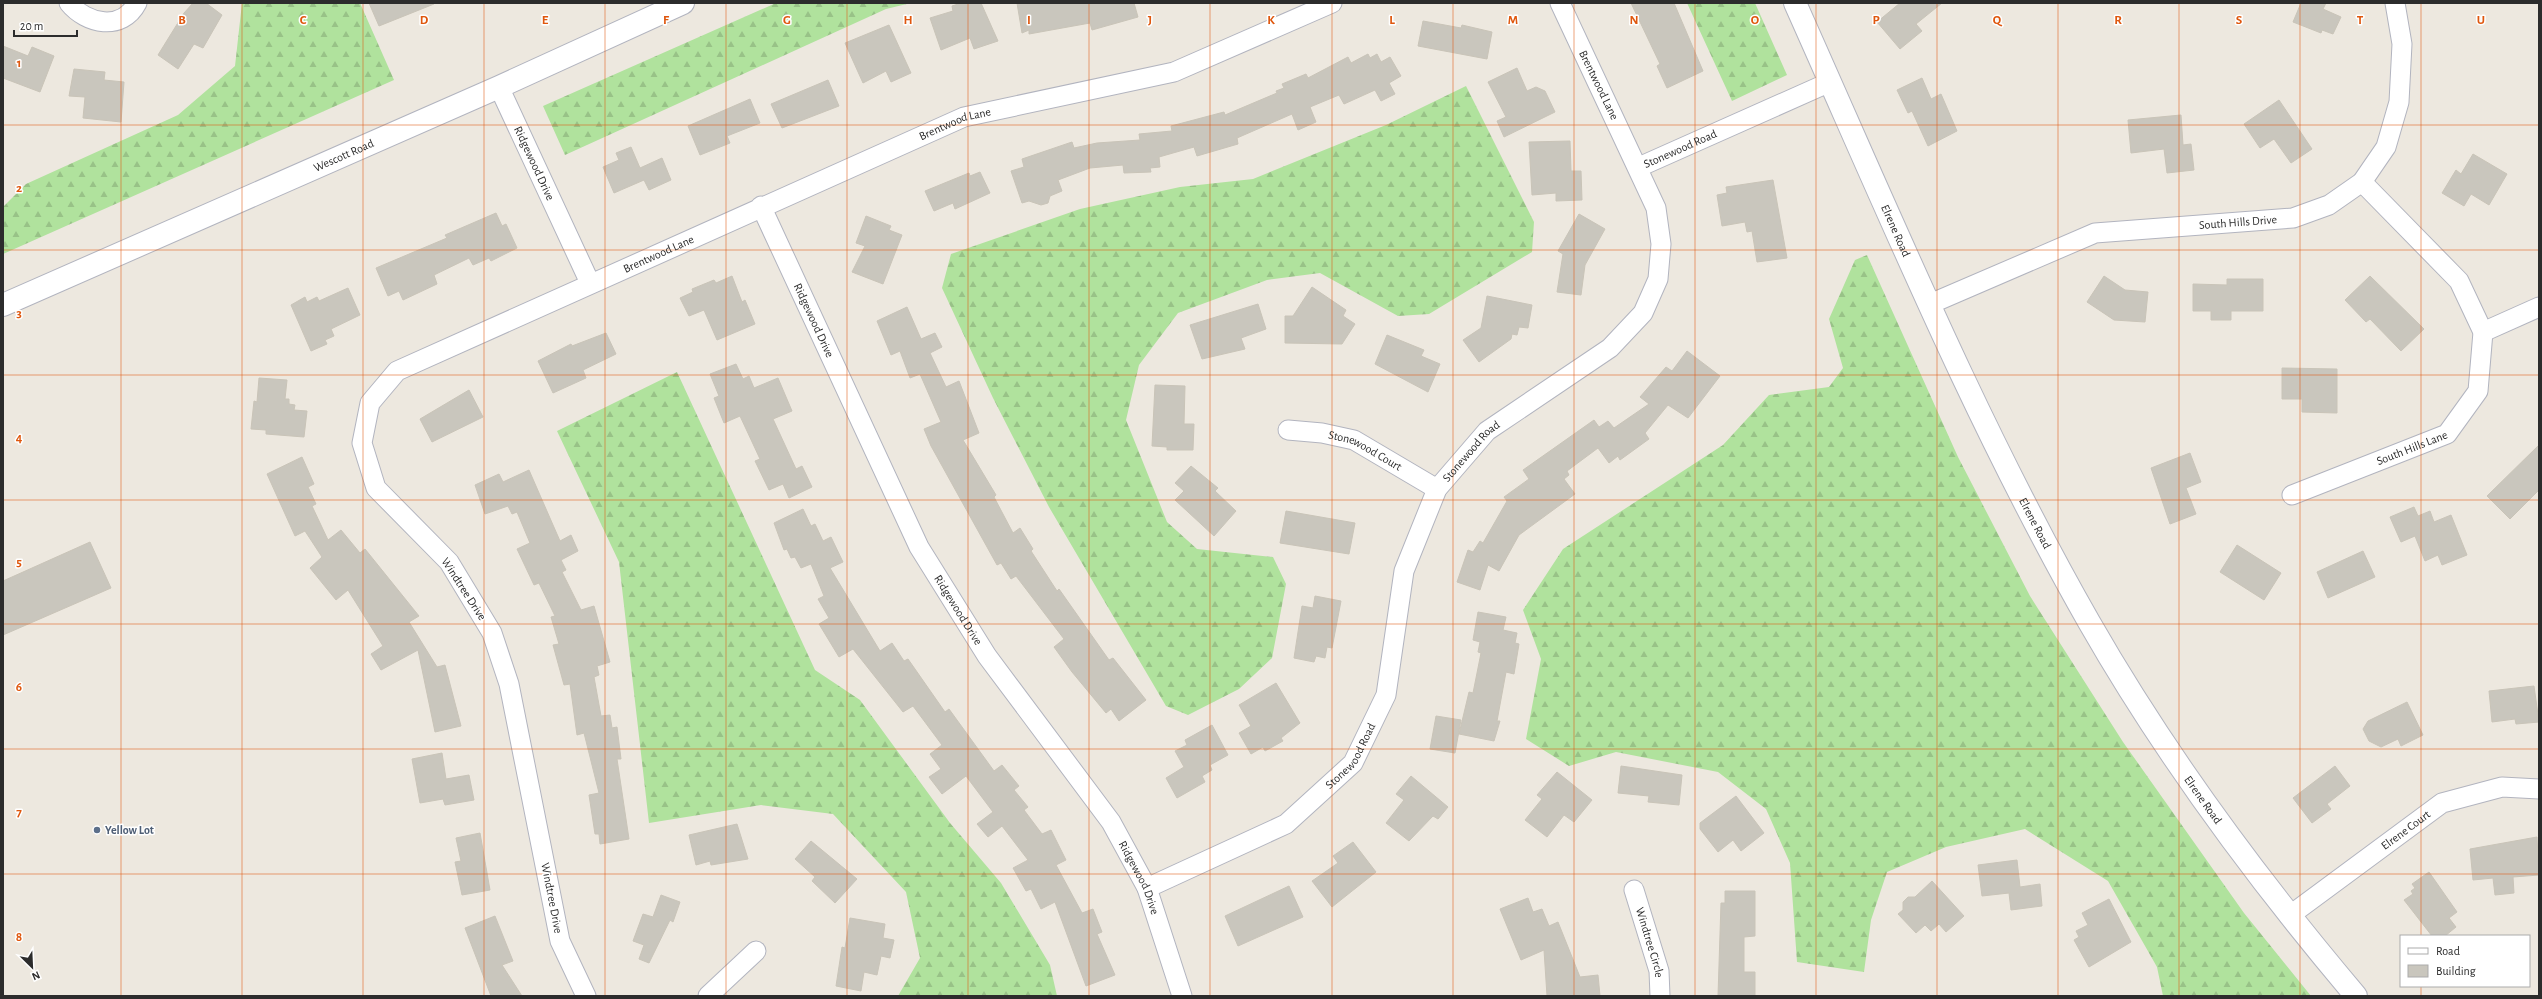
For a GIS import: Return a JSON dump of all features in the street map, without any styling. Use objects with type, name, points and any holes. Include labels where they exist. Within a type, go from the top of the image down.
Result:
[{"type":"street","points":[[69,3],[83,16],[101,22],[114,20],[126,15],[137,3]]},
{"type":"street","name":"Wescott Road","points":[[3,305],[499,87],[683,3]]},
{"type":"street","name":"Brentwood Lane","points":[[590,283],[761,206],[964,118],[1174,72],[1332,3]]},
{"type":"street","name":"Brentwood Lane","points":[[1560,3],[1639,167]]},
{"type":"street","name":"Elrene Road","points":[[1795,3],[1930,304],[2004,464],[2090,623],[2186,775],[2289,916],[2356,996]]},
{"type":"street","name":"South Hills Drive","points":[[1930,304],[2095,233],[2293,218],[2329,205],[2362,182],[2386,147],[2399,102],[2402,44],[2395,3]]},
{"type":"street","name":"Stonewood Road","points":[[1147,888],[1286,824],[1353,763],[1386,695],[1404,571],[1437,489],[1487,431],[1610,348],[1643,313],[1658,279],[1661,244],[1656,208],[1639,167],[1830,82]]},
{"type":"street","name":"Ridgewood Drive","points":[[499,87],[590,283]]},
{"type":"street","name":"South Hills Lane","points":[[2292,494],[2447,434],[2478,390],[2482,332],[2459,281],[2362,182]]},
{"type":"street","name":"Ridgewood Drive","points":[[761,206],[919,547],[987,656],[1111,822],[1147,888],[1182,996]]},
{"type":"street","name":"Windtree Drive","points":[[586,996],[560,941],[509,684],[492,633],[450,562],[376,488],[362,443],[370,403],[397,371],[590,283]]},
{"type":"street","points":[[2482,332],[2539,307]]},
{"type":"street","name":"Stonewood Court","points":[[1288,430],[1322,433],[1354,440],[1437,489]]},
{"type":"street","name":"Elrene Court","points":[[2289,916],[2442,803],[2502,786],[2539,789]]},
{"type":"street","name":"Windtree Circle","points":[[1634,890],[1659,971],[1660,996]]},
{"type":"street","points":[[708,996],[756,951]]},
{"type":"green space","points":[[242,3],[360,3],[394,80],[3,254],[3,207],[26,184],[178,115],[235,66]]},
{"type":"green space","points":[[776,3],[911,3],[886,9],[565,155],[543,106]]},
{"type":"green space","points":[[1687,3],[1755,3],[1787,75],[1732,101]]},
{"type":"green space","points":[[1466,86],[1534,222],[1532,252],[1429,314],[1398,316],[1320,273],[1267,280],[1178,313],[1139,365],[1126,420],[1167,522],[1197,549],[1273,557],[1286,584],[1272,658],[1239,689],[1188,715],[1166,706],[1049,507],[993,398],[942,288],[951,254],[1080,209],[1180,187],[1253,179],[1386,125]]},
{"type":"green space","points":[[1867,255],[1958,457],[2030,596],[2123,742],[2244,913],[2311,996],[2163,996],[2157,967],[2108,881],[2025,829],[1946,847],[1887,872],[1871,920],[1864,972],[1797,962],[1790,863],[1766,809],[1718,772],[1616,752],[1569,766],[1526,739],[1541,659],[1523,610],[1563,549],[1723,445],[1769,395],[1829,387],[1843,368],[1829,319],[1855,260]]},
{"type":"green space","points":[[677,372],[815,670],[860,700],[950,823],[1001,883],[1050,965],[1057,996],[898,996],[920,958],[906,892],[833,814],[761,805],[649,823],[619,562],[557,431]]},
{"type":"building","points":[[193,3],[206,3],[222,15],[203,48],[194,44],[178,69],[158,55],[184,13]]},
{"type":"building","points":[[369,3],[434,3],[434,4],[379,26]]},
{"type":"building","points":[[961,3],[981,3],[998,41],[974,49],[970,38],[941,50],[930,18],[953,11],[952,6]]},
{"type":"building","points":[[1017,3],[1134,3],[1138,17],[1092,30],[1090,23],[1029,34],[1029,30],[1022,33]]},
{"type":"building","points":[[1631,3],[1674,3],[1703,71],[1667,88],[1657,66],[1660,64]]},
{"type":"building","points":[[1900,3],[1942,3],[1916,24],[1922,31],[1900,49],[1877,22]]},
{"type":"building","points":[[2301,3],[2326,3],[2323,9],[2341,17],[2333,34],[2322,30],[2321,33],[2293,22]]},
{"type":"building","points":[[1423,21],[1461,28],[1462,25],[1492,32],[1487,59],[1418,46]]},
{"type":"building","points":[[889,25],[911,73],[891,82],[886,71],[863,83],[845,43]]},
{"type":"building","points":[[3,46],[28,56],[32,47],[54,56],[40,92],[3,78]]},
{"type":"building","points":[[1368,54],[1370,58],[1377,54],[1381,62],[1390,57],[1401,76],[1389,83],[1395,94],[1381,101],[1375,90],[1344,104],[1339,95],[1310,107],[1316,122],[1298,130],[1292,114],[1237,138],[1238,144],[1197,156],[1194,147],[1159,157],[1160,167],[1150,168],[1151,172],[1124,173],[1123,165],[1090,168],[1058,180],[1062,191],[1050,196],[1048,203],[1041,205],[1029,201],[1022,203],[1011,171],[1024,167],[1022,159],[1072,142],[1074,148],[1097,143],[1140,140],[1139,134],[1172,131],[1171,126],[1224,112],[1225,115],[1277,93],[1276,91],[1284,88],[1282,84],[1306,74],[1308,78],[1348,57],[1351,63]]},
{"type":"building","points":[[1517,68],[1527,91],[1536,87],[1545,91],[1555,112],[1504,137],[1497,121],[1506,117],[1488,82]]},
{"type":"building","points":[[74,69],[105,72],[104,80],[124,82],[121,122],[83,118],[85,97],[69,96]]},
{"type":"building","points":[[1922,78],[1931,99],[1941,94],[1957,131],[1928,146],[1912,111],[1908,113],[1897,90]]},
{"type":"building","points":[[828,80],[839,106],[782,128],[771,104]]},
{"type":"building","points":[[750,99],[760,123],[727,136],[730,143],[700,155],[688,126]]},
{"type":"building","points":[[2279,100],[2312,149],[2291,163],[2274,139],[2260,148],[2244,124]]},
{"type":"building","points":[[2181,115],[2183,145],[2191,144],[2194,170],[2167,173],[2164,149],[2131,153],[2128,120]]},
{"type":"building","points":[[1570,141],[1571,171],[1581,171],[1582,200],[1556,201],[1556,193],[1532,195],[1529,142]]},
{"type":"building","points":[[631,147],[640,168],[662,158],[671,180],[649,190],[644,180],[614,193],[603,167],[619,160],[616,153]]},
{"type":"building","points":[[2473,154],[2507,174],[2489,205],[2471,194],[2464,206],[2442,193],[2456,170],[2461,174]]},
{"type":"building","points":[[980,172],[990,193],[955,209],[953,203],[934,211],[925,191],[969,173],[970,176]]},
{"type":"building","points":[[1773,180],[1787,258],[1757,262],[1752,231],[1747,232],[1745,222],[1722,226],[1717,195],[1727,193],[1726,187]]},
{"type":"building","points":[[496,213],[502,226],[506,224],[517,248],[491,261],[489,258],[473,265],[469,258],[434,275],[437,284],[403,300],[399,291],[388,296],[376,268],[447,238],[445,235]]},
{"type":"building","points":[[1579,214],[1605,229],[1585,265],[1581,295],[1557,292],[1563,254],[1558,251]]},
{"type":"building","points":[[866,216],[891,226],[889,230],[902,235],[883,284],[852,272],[865,246],[856,243]]},
{"type":"building","points":[[732,276],[742,302],[745,300],[755,324],[717,340],[704,310],[689,316],[680,298],[693,292],[692,289],[714,280],[716,283]]},
{"type":"building","points":[[2104,276],[2125,290],[2148,292],[2145,322],[2114,320],[2087,302]]},
{"type":"building","points":[[2370,276],[2424,329],[2401,351],[2370,319],[2366,322],[2345,300]]},
{"type":"building","points":[[2227,279],[2263,279],[2263,311],[2231,311],[2231,320],[2211,320],[2211,311],[2193,311],[2193,284],[2227,285]]},
{"type":"building","points":[[1312,287],[1346,310],[1343,316],[1355,324],[1342,344],[1285,343],[1285,316],[1293,316]]},
{"type":"building","points":[[348,288],[360,315],[331,329],[334,336],[325,340],[327,344],[311,351],[291,305],[305,297],[307,302],[317,297],[319,301]]},
{"type":"building","points":[[1487,296],[1532,305],[1528,328],[1519,327],[1517,335],[1512,334],[1511,339],[1479,362],[1463,340],[1481,328]]},
{"type":"building","points":[[1258,304],[1266,329],[1241,338],[1245,349],[1202,359],[1190,325]]},
{"type":"building","points":[[907,307],[921,339],[935,333],[942,347],[930,353],[946,387],[959,381],[979,433],[963,440],[996,495],[994,497],[1013,533],[1020,528],[1033,549],[1031,551],[1057,591],[1059,589],[1109,660],[1113,658],[1146,700],[1119,721],[1111,709],[1106,713],[1072,672],[1054,647],[1064,639],[1016,576],[1011,579],[1001,563],[997,565],[931,446],[924,429],[941,422],[920,374],[910,378],[900,351],[891,355],[877,321]]},
{"type":"building","points":[[606,333],[616,354],[583,370],[586,378],[553,393],[538,361],[571,344],[572,346]]},
{"type":"building","points":[[1387,335],[1424,350],[1421,356],[1440,364],[1428,392],[1375,364]]},
{"type":"building","points":[[1687,351],[1720,376],[1688,418],[1668,405],[1645,433],[1649,439],[1620,460],[1618,456],[1609,463],[1598,448],[1567,471],[1569,475],[1564,479],[1575,494],[1519,535],[1499,571],[1488,565],[1480,590],[1457,582],[1468,550],[1473,552],[1480,541],[1483,543],[1507,501],[1504,497],[1529,479],[1523,470],[1594,420],[1599,427],[1608,421],[1614,428],[1649,404],[1640,397],[1666,367],[1672,371]]},
{"type":"building","points":[[736,364],[743,379],[749,376],[754,388],[778,378],[792,411],[773,419],[796,469],[802,466],[812,487],[789,498],[783,484],[769,490],[755,461],[760,459],[740,416],[724,423],[714,398],[719,396],[710,374]]},
{"type":"building","points":[[2282,368],[2337,369],[2337,413],[2302,412],[2302,399],[2282,399]]},
{"type":"building","points":[[259,378],[287,380],[285,399],[289,399],[289,404],[295,405],[294,410],[307,411],[304,437],[266,434],[266,430],[251,429],[254,401],[257,402]]},
{"type":"building","points":[[1155,385],[1185,386],[1184,424],[1194,424],[1193,450],[1167,450],[1167,447],[1152,446]]},
{"type":"building","points":[[469,390],[483,417],[432,442],[420,419]]},
{"type":"building","points":[[2539,445],[2539,490],[2510,519],[2487,496]]},
{"type":"building","points":[[2190,453],[2201,482],[2186,488],[2196,514],[2170,524],[2151,468]]},
{"type":"building","points":[[302,457],[314,484],[308,487],[316,504],[312,506],[328,540],[341,530],[360,553],[365,549],[419,616],[409,622],[437,667],[445,665],[461,726],[435,732],[418,650],[381,670],[371,654],[383,646],[348,590],[336,600],[310,568],[322,557],[305,531],[295,536],[267,474]]},
{"type":"building","points":[[1191,466],[1218,488],[1215,491],[1236,511],[1214,536],[1175,500],[1184,491],[1175,483]]},
{"type":"building","points":[[529,470],[560,541],[571,535],[578,551],[561,560],[566,570],[562,572],[581,610],[594,606],[610,662],[597,666],[599,675],[594,677],[601,716],[610,715],[612,728],[617,727],[621,759],[617,759],[629,839],[600,844],[599,834],[595,834],[589,795],[599,793],[584,733],[577,735],[570,684],[564,685],[553,645],[559,644],[551,617],[555,616],[539,583],[534,585],[517,549],[530,543],[517,512],[512,514],[508,506],[485,514],[475,485],[499,474],[503,482]]},
{"type":"building","points":[[2414,507],[2418,516],[2430,511],[2434,522],[2451,515],[2467,555],[2442,565],[2438,555],[2425,561],[2415,536],[2401,542],[2390,517]]},
{"type":"building","points":[[803,509],[811,526],[815,524],[823,541],[831,537],[843,562],[830,568],[880,651],[892,643],[904,661],[908,659],[945,712],[949,709],[994,771],[1002,765],[1019,786],[1014,790],[1028,807],[1024,810],[1042,834],[1051,830],[1066,860],[1056,865],[1082,913],[1093,909],[1102,932],[1097,934],[1115,975],[1086,986],[1055,902],[1041,909],[1031,889],[1026,891],[1013,868],[1028,860],[1002,826],[988,837],[977,824],[993,812],[966,776],[942,794],[929,777],[941,769],[930,754],[942,745],[913,706],[903,712],[853,649],[839,657],[819,624],[829,618],[818,599],[824,596],[811,564],[801,568],[795,557],[791,558],[787,549],[784,550],[774,523]]},
{"type":"building","points":[[1286,511],[1355,523],[1349,554],[1280,543]]},
{"type":"building","points":[[90,542],[111,588],[3,635],[3,581]]},
{"type":"building","points":[[2237,545],[2281,573],[2264,600],[2220,572]]},
{"type":"building","points":[[2363,551],[2375,577],[2328,598],[2317,572]]},
{"type":"building","points":[[1315,596],[1341,601],[1332,648],[1327,647],[1325,658],[1316,656],[1314,662],[1294,658],[1302,606],[1313,608]]},
{"type":"building","points":[[1478,612],[1506,617],[1503,630],[1517,633],[1515,643],[1519,644],[1514,674],[1506,672],[1497,721],[1500,721],[1494,741],[1459,734],[1469,692],[1473,693],[1481,653],[1478,652],[1480,642],[1473,640]]},
{"type":"building","points":[[1276,683],[1300,723],[1281,738],[1283,741],[1265,751],[1263,747],[1251,754],[1239,733],[1251,726],[1239,705]]},
{"type":"building","points":[[2534,686],[2539,722],[2516,724],[2515,719],[2492,722],[2489,691]]},
{"type":"building","points":[[2407,702],[2423,735],[2401,746],[2398,739],[2381,747],[2369,741],[2363,729],[2368,721]]},
{"type":"building","points":[[1436,716],[1461,720],[1455,753],[1430,749]]},
{"type":"building","points":[[1212,725],[1228,755],[1210,765],[1212,770],[1202,776],[1205,782],[1177,798],[1166,778],[1184,767],[1175,751],[1187,745],[1185,740]]},
{"type":"building","points":[[442,753],[446,779],[469,775],[474,800],[445,805],[443,799],[420,803],[412,759]]},
{"type":"building","points":[[1621,766],[1682,775],[1679,805],[1648,802],[1649,796],[1618,793]]},
{"type":"building","points":[[2335,766],[2350,786],[2327,804],[2331,809],[2312,823],[2293,798]]},
{"type":"building","points":[[1557,772],[1592,800],[1574,822],[1564,815],[1547,837],[1525,820],[1542,799],[1537,795]]},
{"type":"building","points":[[1411,776],[1448,807],[1438,819],[1433,816],[1409,841],[1386,823],[1404,800],[1396,794]]},
{"type":"building","points":[[1736,796],[1764,833],[1741,851],[1733,840],[1718,852],[1700,829],[1700,823]]},
{"type":"building","points":[[737,824],[748,859],[711,865],[710,861],[696,865],[689,835]]},
{"type":"building","points":[[480,833],[490,890],[462,895],[455,862],[461,861],[456,838]]},
{"type":"building","points":[[2537,837],[2539,875],[2513,877],[2514,893],[2495,895],[2493,878],[2473,880],[2470,849]]},
{"type":"building","points":[[811,841],[857,879],[835,903],[812,881],[815,877],[795,859]]},
{"type":"building","points":[[1353,842],[1376,872],[1332,907],[1312,881],[1338,863],[1333,856]]},
{"type":"building","points":[[2017,860],[2020,887],[2040,884],[2042,906],[2011,910],[2009,893],[1982,896],[1978,865]]},
{"type":"building","points":[[2429,872],[2457,912],[2449,918],[2456,927],[2446,935],[2431,935],[2404,900],[2413,894],[2411,891],[2415,888],[2412,884]]},
{"type":"building","points":[[1932,881],[1964,916],[1946,932],[1939,924],[1931,931],[1925,925],[1916,933],[1898,914],[1903,910],[1903,902],[1908,897],[1915,897]]},
{"type":"building","points":[[1289,886],[1303,917],[1238,946],[1225,916]]},
{"type":"building","points":[[1725,891],[1755,891],[1755,936],[1744,937],[1744,972],[1755,972],[1755,996],[1718,996],[1721,903],[1725,903]]},
{"type":"building","points":[[661,895],[680,902],[673,922],[670,920],[649,963],[639,959],[644,945],[633,941],[643,914],[653,917]]},
{"type":"building","points":[[1528,898],[1533,912],[1542,909],[1549,926],[1558,922],[1580,977],[1598,975],[1600,996],[1547,996],[1544,950],[1521,960],[1500,909]]},
{"type":"building","points":[[2109,899],[2131,942],[2089,967],[2074,940],[2079,937],[2076,931],[2088,925],[2082,913]]},
{"type":"building","points":[[495,916],[513,961],[502,965],[522,996],[491,996],[465,928]]},
{"type":"building","points":[[850,918],[885,924],[883,938],[894,940],[890,958],[881,956],[877,975],[864,972],[861,991],[836,986],[842,947],[845,948]]},
{"type":"place","name":"Yellow Lot","points":[[97,830]]}]
